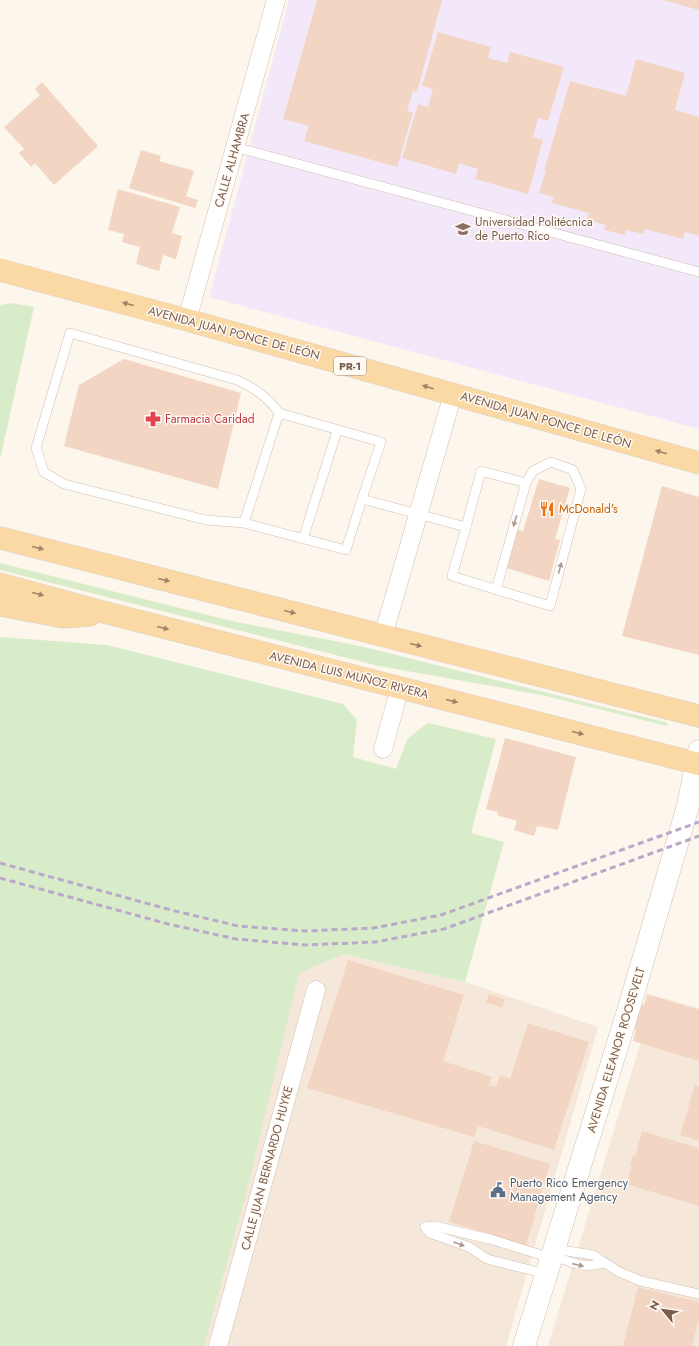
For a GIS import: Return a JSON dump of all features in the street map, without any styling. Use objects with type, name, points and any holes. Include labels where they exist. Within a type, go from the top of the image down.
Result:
[{"type":"main road","name":"AVENIDA JUAN PONCE DE LEÓN","points":[[0,270],[187,320],[699,463]]},
{"type":"main road","points":[[0,538],[699,716]]},
{"type":"main road","name":"AVENIDA LUIS MUÑOZ RIVERA","points":[[0,584],[400,688],[698,759]]},
{"type":"main road","points":[[0,605],[63,617],[107,613]]},
{"type":"street","name":"CALLE ALHAMBRA","points":[[187,320],[276,0]]},
{"type":"street","points":[[383,636],[453,394]]},
{"type":"street","points":[[383,749],[400,688]]},
{"type":"street","name":"AVENIDA ELEANOR ROOSEVELT","points":[[524,1346],[630,1008],[688,806],[698,759]]},
{"type":"street","name":"CALLE JUAN BERNARDO HUYKE","points":[[218,1346],[316,990]]},
{"type":"lane","points":[[235,147],[699,272]]},
{"type":"lane","points":[[70,333],[237,380],[252,387],[272,403],[279,413],[336,431],[381,442],[346,550],[244,523],[198,518],[64,484],[44,472],[36,448],[70,333]]},
{"type":"lane","points":[[244,523],[279,413]]},
{"type":"lane","points":[[303,539],[336,431]]},
{"type":"lane","points":[[496,590],[526,483],[533,471],[551,462],[573,470],[581,489],[550,606],[496,590],[452,576],[481,471],[526,483]]},
{"type":"lane","points":[[362,500],[418,513],[466,527]]},
{"type":"lane","points":[[551,1259],[486,1259],[469,1247],[430,1233],[425,1227],[434,1226],[490,1239],[551,1259],[574,1264],[590,1267],[604,1263],[619,1272],[641,1281],[699,1294]]},
{"type":"shaded area","name":"Universidad Politécnica de Puerto Rico","points":[[289,0],[699,0],[699,429],[209,297]]},
{"type":"shaded area","points":[[0,929],[299,973],[344,954],[465,982],[598,1027],[506,1346],[0,1346]]},
{"type":"shaded area","points":[[655,996],[699,1008],[699,1346],[548,1346]]},
{"type":"green space","points":[[12,303],[34,307],[0,459],[0,305]]},
{"type":"green space","points":[[0,563],[236,622],[360,646],[668,723],[667,726],[542,695],[379,666],[0,570]]},
{"type":"green space","points":[[0,637],[107,645],[343,704],[357,720],[353,757],[396,769],[408,738],[428,723],[496,739],[471,833],[504,842],[465,982],[344,954],[299,973],[249,1182],[204,1346],[0,1346]]},
{"type":"building","points":[[317,0],[442,0],[417,92],[413,91],[407,111],[413,113],[397,167],[304,141],[309,126],[283,119]]},
{"type":"building","points":[[663,0],[699,0],[699,10]]},
{"type":"building","points":[[438,32],[491,47],[488,58],[507,63],[510,52],[564,67],[548,121],[538,118],[533,137],[543,140],[528,194],[475,179],[478,169],[459,163],[456,174],[402,158],[418,104],[428,107],[433,89],[422,86]]},
{"type":"building","points":[[636,59],[685,73],[675,110],[699,117],[699,236],[685,232],[683,239],[645,229],[644,234],[626,230],[625,235],[604,230],[606,225],[587,220],[589,213],[552,203],[554,197],[539,193],[570,81],[626,96]]},
{"type":"building","points":[[42,82],[98,146],[54,185],[35,163],[31,167],[19,153],[24,149],[4,127],[40,95],[35,89]]},
{"type":"building","points":[[141,150],[161,156],[159,161],[194,171],[186,196],[198,200],[195,208],[129,188]]},
{"type":"building","points":[[118,189],[180,207],[172,233],[182,236],[176,259],[163,255],[159,271],[136,264],[140,247],[122,242],[124,234],[108,230]]},
{"type":"building","name":"Farmacia Caridad","points":[[124,359],[241,393],[218,489],[64,446],[79,385]]},
{"type":"building","name":"McDonald's","points":[[539,479],[570,488],[555,539],[560,540],[549,581],[506,568],[518,530],[523,531]]},
{"type":"building","points":[[662,486],[699,497],[699,655],[622,636]]},
{"type":"building","points":[[505,738],[576,757],[558,830],[537,826],[534,836],[514,830],[517,821],[497,815],[498,812],[486,809]]},
{"type":"building","points":[[348,960],[464,995],[443,1061],[492,1077],[489,1085],[496,1087],[500,1075],[510,1079],[528,1023],[589,1042],[554,1150],[478,1126],[474,1137],[307,1088]]},
{"type":"building","points":[[489,994],[505,999],[502,1008],[486,1002]]},
{"type":"building","points":[[647,994],[699,1010],[699,1061],[633,1041],[636,1029],[634,1028],[641,1004],[644,1005]]},
{"type":"building","points":[[695,1085],[699,1086],[699,1141],[680,1135]]},
{"type":"building","points":[[642,1131],[699,1148],[699,1206],[626,1184],[632,1166],[630,1165],[633,1155],[635,1156]]},
{"type":"building","points":[[474,1141],[550,1164],[526,1245],[449,1222]]},
{"type":"building","points":[[638,1287],[699,1302],[699,1319],[692,1346],[623,1346]]},
{"type":"railway","points":[[0,863],[171,910],[238,926],[306,931],[374,928],[441,915],[699,822]]},
{"type":"railway","points":[[0,878],[168,924],[236,939],[305,945],[375,942],[444,929],[699,836]]},
{"type":"place","name":"Universidad Politécnica de Puerto Rico","points":[[463,229]]},
{"type":"place","name":"Farmacia Caridad","points":[[153,419]]},
{"type":"place","name":"McDonald's","points":[[547,509]]},
{"type":"place","name":"Puerto Rico Emergency Management Agency","points":[[498,1190]]}]
